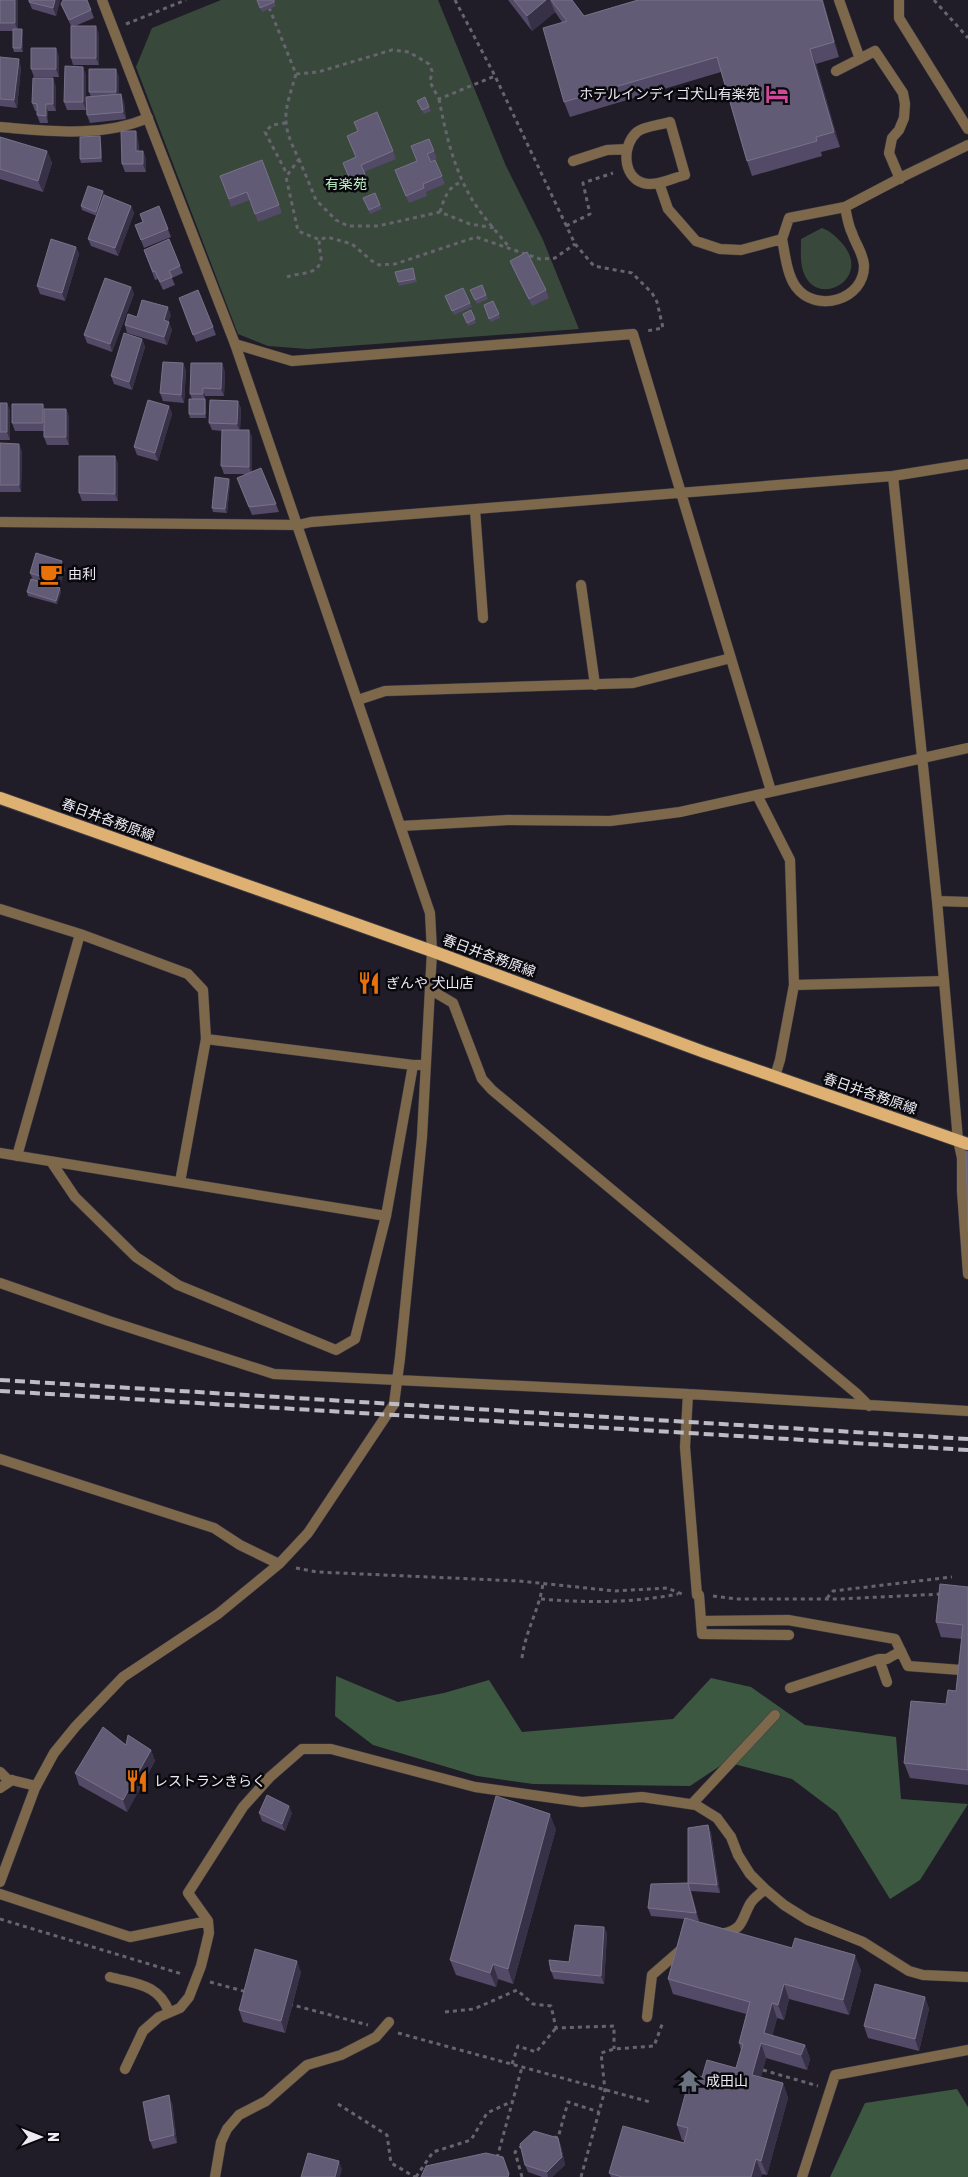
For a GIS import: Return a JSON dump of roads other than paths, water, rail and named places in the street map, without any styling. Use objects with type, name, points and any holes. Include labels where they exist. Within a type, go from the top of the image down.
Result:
[{"type":"main road","name":"春日井各務原線","points":[[0,798],[963,1142]]},
{"type":"street","points":[[0,1882],[36,1786],[54,1753],[76,1726],[123,1677],[218,1614],[279,1564],[308,1533],[394,1404],[421,1146],[431,990],[432,951],[430,913],[235,344],[102,0]]},
{"type":"street","points":[[839,0],[860,59]]},
{"type":"street","points":[[899,0],[899,18],[968,129]]},
{"type":"street","points":[[836,71],[875,51],[903,93],[905,104],[904,118],[899,130],[892,138],[889,152],[900,179]]},
{"type":"street","points":[[0,127],[76,132],[135,124],[148,118]]},
{"type":"street","points":[[670,122],[685,175],[659,183],[644,184],[632,176],[626,161],[627,143],[638,130],[670,122]]},
{"type":"street","points":[[845,207],[851,232],[863,255],[864,267],[857,287],[839,300],[816,301],[796,288],[791,278],[782,239],[789,218],[845,207],[968,145]]},
{"type":"street","points":[[573,161],[607,150],[627,150]]},
{"type":"street","points":[[659,183],[668,209],[696,241],[720,249],[740,250],[782,239]]},
{"type":"street","points":[[235,344],[292,361],[633,334],[771,791]]},
{"type":"street","points":[[0,522],[298,525],[311,522],[893,476],[968,464]]},
{"type":"street","points":[[893,476],[944,981],[963,1142],[962,1190],[968,1274]]},
{"type":"street","points":[[475,510],[483,618]]},
{"type":"street","points":[[581,585],[594,685]]},
{"type":"street","points":[[358,700],[385,691],[633,683],[731,658]]},
{"type":"street","points":[[401,826],[508,820],[610,822],[680,812],[968,748]]},
{"type":"street","points":[[757,795],[790,860],[794,985],[780,1060],[775,1076]]},
{"type":"street","points":[[937,901],[968,902]]},
{"type":"street","points":[[0,909],[80,934],[188,974],[203,990],[206,1039],[180,1182]]},
{"type":"street","points":[[17,1156],[80,934]]},
{"type":"street","points":[[794,985],[944,981]]},
{"type":"street","points":[[431,990],[453,1004],[482,1079],[492,1090],[856,1393],[869,1406]]},
{"type":"street","points":[[206,1039],[413,1065],[426,1065]]},
{"type":"street","points":[[52,1162],[76,1197],[136,1257],[178,1285],[336,1350],[355,1339],[386,1216],[413,1065]]},
{"type":"street","points":[[0,1153],[386,1216]]},
{"type":"street","points":[[0,1283],[109,1321],[274,1374],[688,1394],[968,1411]]},
{"type":"street","points":[[688,1394],[685,1447],[702,1634],[789,1635]]},
{"type":"street","points":[[0,1459],[214,1528],[240,1545],[279,1564]]},
{"type":"street","points":[[701,1621],[788,1620],[895,1639],[908,1666],[961,1670]]},
{"type":"street","points":[[790,1688],[879,1659],[887,1659],[901,1652]]},
{"type":"street","points":[[879,1659],[886,1682]]},
{"type":"street","points":[[692,1804],[775,1715]]},
{"type":"street","points":[[125,2069],[143,2031],[159,2017],[180,2008],[185,2002],[196,1978],[210,1933],[208,1921],[188,1893],[243,1807],[270,1778],[302,1749],[330,1749],[474,1787],[582,1802],[642,1796],[692,1804],[717,1818],[731,1837],[738,1855],[765,1890],[784,1905],[808,1920],[863,1942],[910,1971],[923,1975],[968,1977]]},
{"type":"street","points":[[0,1772],[12,1780],[36,1786]]},
{"type":"street","points":[[0,1788],[12,1780]]},
{"type":"street","points":[[710,1936],[732,1933],[742,1924],[750,1902],[765,1890]]},
{"type":"street","points":[[0,1894],[130,1936],[208,1921]]},
{"type":"street","points":[[646,2017],[652,1976],[694,1939]]},
{"type":"street","points":[[110,1977],[158,1992],[165,2001],[169,2012]]},
{"type":"street","points":[[215,2177],[221,2142],[227,2129],[239,2115],[266,2101],[307,2065],[341,2055],[376,2037],[386,2025]]},
{"type":"street","points":[[802,2177],[835,2075],[968,2050]]},
{"type":"railway","points":[[0,1380],[968,1439]]},
{"type":"railway","points":[[0,1391],[968,1450]]},
{"type":"place","name":"ホテルインディゴ犬山有楽苑","points":[[777,94]]},
{"type":"place","name":"由利","points":[[51,574]]},
{"type":"place","name":"ぎんや 犬山店","points":[[369,983]]},
{"type":"place","name":"レストランきらく","points":[[137,1781]]},
{"type":"place","name":"成田山","points":[[689,2081]]},
{"type":"park label","name":"有楽苑","points":[[346,184]]}]
